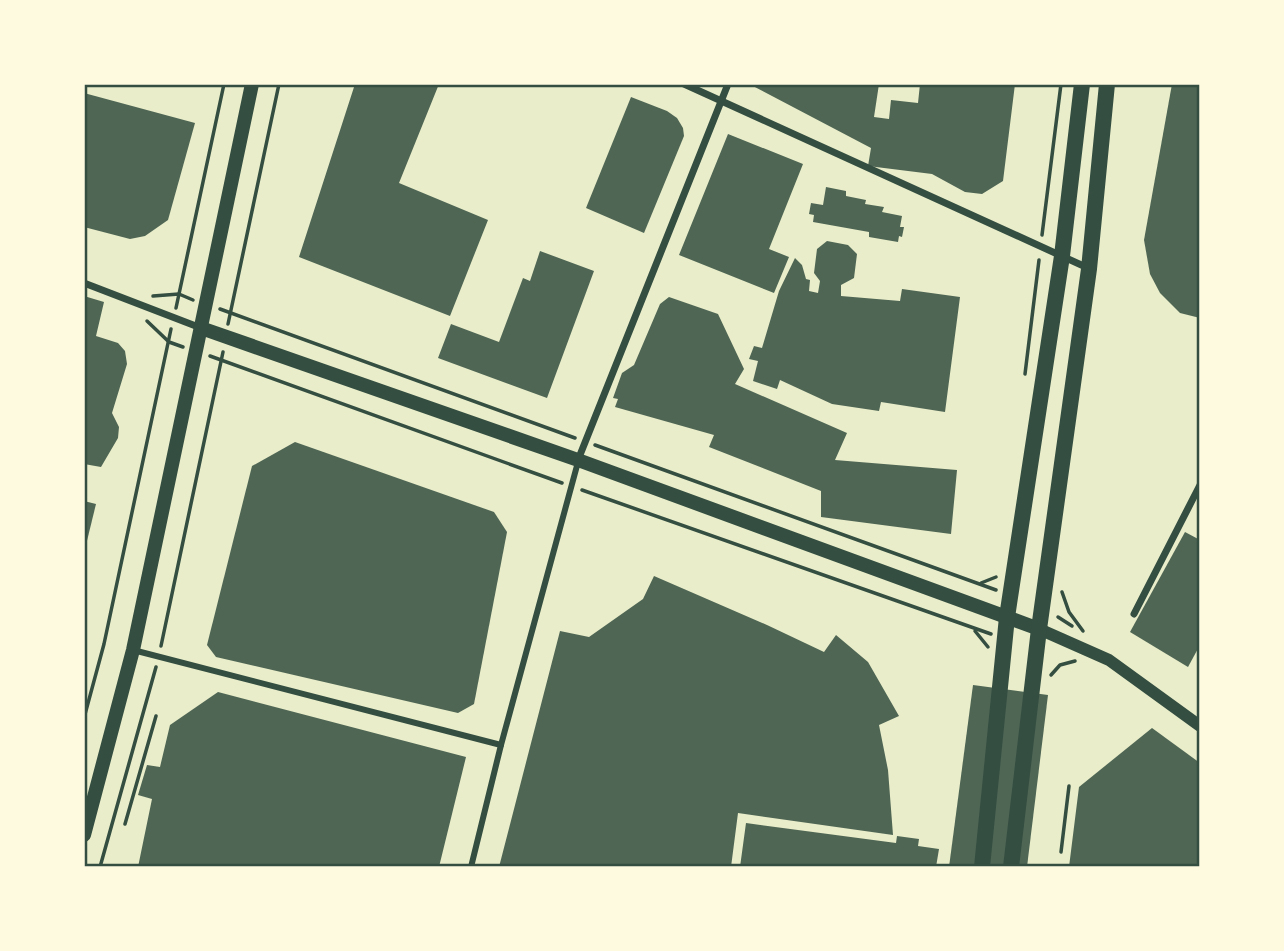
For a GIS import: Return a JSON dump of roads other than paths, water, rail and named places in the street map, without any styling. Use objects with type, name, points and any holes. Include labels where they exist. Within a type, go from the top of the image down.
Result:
[{"type":"main road","points":[[84,835],[87,809],[133,650],[252,84]]},
{"type":"main road","points":[[982,867],[1007,617],[1062,256],[1082,84]]},
{"type":"main road","points":[[1011,867],[1039,629],[1089,269],[1107,84]]},
{"type":"main road","points":[[201,328],[578,460],[1039,629]]},
{"type":"street","points":[[684,84],[1089,269]]},
{"type":"street","points":[[471,867],[578,460],[728,84]]},
{"type":"street","points":[[84,283],[201,328]]},
{"type":"street","points":[[1134,614],[1200,485]]},
{"type":"street","points":[[1039,629],[1109,660],[1200,726]]},
{"type":"street","points":[[133,650],[501,745]]}]
